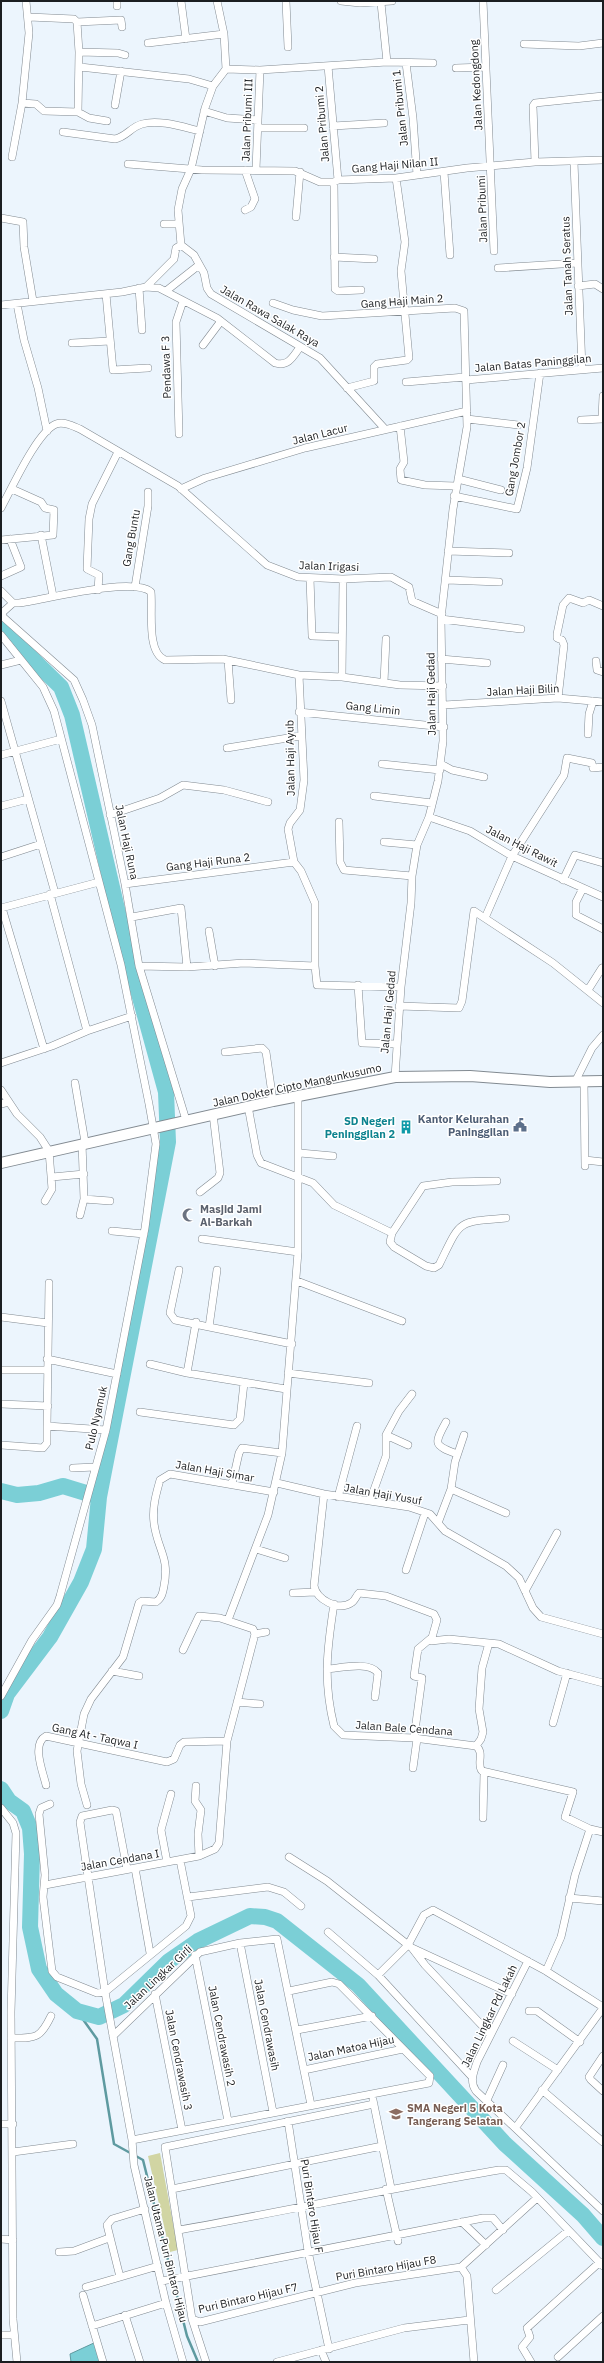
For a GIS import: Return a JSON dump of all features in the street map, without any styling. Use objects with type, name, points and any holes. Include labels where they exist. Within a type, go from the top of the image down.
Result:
[{"type":"main road","name":"Jalan Dokter Cipto Mangunkusumo","points":[[1,1163],[298,1095],[395,1077],[459,1076],[579,1082],[603,1081]]},
{"type":"street","points":[[12,157],[22,103],[29,17],[26,1]]},
{"type":"street","points":[[181,1],[186,39]]},
{"type":"street","points":[[142,287],[172,262],[176,248],[181,246],[179,203],[191,170],[204,111],[213,86],[226,69],[224,34],[217,1]]},
{"type":"street","points":[[286,1],[288,47]]},
{"type":"street","points":[[341,1],[381,3],[392,1]]},
{"type":"street","name":"Jalan Kedongdong","points":[[483,1],[491,167]]},
{"type":"street","points":[[381,3],[387,62]]},
{"type":"street","points":[[29,17],[74,19],[78,22],[121,20],[122,27]]},
{"type":"street","points":[[78,22],[80,67],[78,112]]},
{"type":"street","points":[[148,43],[224,34]]},
{"type":"street","points":[[524,44],[579,46],[603,43]]},
{"type":"street","points":[[79,52],[118,52],[125,55]]},
{"type":"street","points":[[226,69],[260,70],[387,62],[433,63]]},
{"type":"street","name":"Jalan Pribumi 1","points":[[406,63],[413,118],[416,175]]},
{"type":"street","name":"Jalan Pribumi 2","points":[[328,66],[336,181],[334,257],[335,289],[338,291],[361,290]]},
{"type":"street","points":[[456,68],[486,66]]},
{"type":"street","points":[[80,67],[121,70],[165,78],[189,79],[213,86]]},
{"type":"street","points":[[115,105],[121,70]]},
{"type":"street","name":"Jalan Pribumi III","points":[[256,170],[260,70]]},
{"type":"street","points":[[535,162],[533,106],[535,103],[603,96]]},
{"type":"street","points":[[22,103],[36,104],[44,111],[78,112],[89,118],[107,121]]},
{"type":"street","points":[[204,111],[227,118],[258,120]]},
{"type":"street","points":[[63,132],[116,139],[124,138],[141,124],[159,123],[200,130]]},
{"type":"street","points":[[333,126],[384,123]]},
{"type":"street","points":[[258,128],[304,128]]},
{"type":"street","name":"Gang Haji Nilan II","points":[[128,164],[191,170],[300,172],[320,182],[396,178],[535,162],[603,160]]},
{"type":"street","name":"Jalan Tanah Seratus","points":[[574,162],[582,369]]},
{"type":"street","name":"Jalan Pribumi","points":[[491,167],[494,251]]},
{"type":"street","points":[[245,170],[255,199],[251,207],[245,210]]},
{"type":"street","points":[[296,217],[300,172]]},
{"type":"street","points":[[444,172],[450,255]]},
{"type":"street","points":[[348,388],[374,381],[374,367],[377,364],[409,358],[401,271],[405,242],[396,178]]},
{"type":"street","points":[[1,218],[23,222],[24,247],[33,301]]},
{"type":"street","points":[[164,224],[179,224]]},
{"type":"street","name":"Jalan Rawa Salak Raya","points":[[181,246],[191,251],[200,265],[208,290],[211,294],[320,358],[386,429]]},
{"type":"street","points":[[334,257],[374,259]]},
{"type":"street","points":[[498,268],[577,263]]},
{"type":"street","points":[[166,291],[200,265]]},
{"type":"street","points":[[578,286],[595,284],[603,288]]},
{"type":"street","points":[[142,287],[142,330]]},
{"type":"street","points":[[1,305],[106,294],[142,287],[159,288],[221,320],[230,330],[274,363],[281,365],[288,362],[300,347]]},
{"type":"street","points":[[106,294],[113,370],[148,368]]},
{"type":"street","name":"Pendawa F 3","points":[[179,434],[176,322],[183,301]]},
{"type":"street","name":"Gang Haji Main 2","points":[[273,303],[313,316],[404,313],[462,309],[466,379]]},
{"type":"street","points":[[1,508],[35,447],[47,432],[38,388],[20,327],[17,304]]},
{"type":"street","points":[[203,345],[221,320]]},
{"type":"street","points":[[72,343],[110,341]]},
{"type":"street","name":"Jalan Batas Paninggilan","points":[[406,382],[540,374],[603,368]]},
{"type":"street","name":"Gang Jombor 2","points":[[454,496],[517,509],[527,468],[540,374]]},
{"type":"street","name":"Jalan Haji Gedad","points":[[395,1077],[400,987],[412,876],[417,845],[429,817],[440,767],[444,727],[441,658],[442,617],[447,580],[448,551],[454,496],[465,446],[467,419],[466,379]]},
{"type":"street","points":[[581,420],[603,419],[603,396]]},
{"type":"street","name":"Jalan Lacur","points":[[181,489],[206,478],[305,448],[467,411]]},
{"type":"street","points":[[467,419],[518,425]]},
{"type":"street","name":"Jalan Irigasi","points":[[47,432],[56,424],[65,423],[80,429],[181,489],[267,565],[287,574],[310,578],[343,580],[391,577],[409,588],[412,601],[442,617]]},
{"type":"street","points":[[400,426],[404,462],[400,469],[401,480],[425,485],[456,486]]},
{"type":"street","points":[[98,590],[99,575],[87,569],[89,519],[98,488],[118,452]]},
{"type":"street","points":[[458,479],[501,490]]},
{"type":"street","points":[[1,540],[53,535],[54,510],[45,508],[40,502],[12,489]]},
{"type":"street","name":"Gang Buntu","points":[[135,587],[148,506],[148,492]]},
{"type":"street","points":[[41,536],[53,596]]},
{"type":"street","points":[[1,576],[21,567],[10,539]]},
{"type":"street","points":[[448,551],[509,553]]},
{"type":"street","points":[[310,578],[312,636],[342,637]]},
{"type":"street","points":[[342,676],[343,580]]},
{"type":"street","points":[[447,580],[499,582]]},
{"type":"street","points":[[1,591],[13,603],[98,590],[135,587],[147,588],[151,592],[154,648],[159,658],[170,662],[228,660],[298,675],[342,676],[384,682],[443,686]]},
{"type":"street","points":[[558,698],[564,645],[562,640],[557,638],[557,634],[563,605],[569,598],[584,603],[589,600],[603,606]]},
{"type":"street","name":"Jalan Haji Runa","points":[[13,603],[3,612],[2,616],[74,680],[92,724],[132,917],[139,966],[186,1120]]},
{"type":"street","points":[[442,617],[521,629]]},
{"type":"street","name":"Pulo Nyamuk","points":[[1,635],[48,695],[99,882],[158,1126],[144,1234],[106,1430],[57,1605],[32,1640],[1,1696]]},
{"type":"street","points":[[384,682],[386,639]]},
{"type":"street","points":[[441,658],[487,663]]},
{"type":"street","points":[[1,665],[21,660]]},
{"type":"street","points":[[228,660],[231,700]]},
{"type":"street","points":[[596,661],[597,670],[603,672]]},
{"type":"street","name":"Jalan Haji Ayub","points":[[298,675],[300,736],[304,780],[301,808],[288,826],[294,862],[311,891],[315,903],[315,966],[318,986],[358,984],[400,987]]},
{"type":"street","name":"Jalan Haji Bilin","points":[[444,706],[558,698],[603,702]]},
{"type":"street","points":[[1,701],[2,710],[41,844],[87,1031]]},
{"type":"street","points":[[588,734],[589,714],[593,701]]},
{"type":"street","name":"Gang Limin","points":[[299,712],[444,727]]},
{"type":"street","points":[[227,748],[300,736]]},
{"type":"street","points":[[1,755],[61,739]]},
{"type":"street","points":[[485,918],[512,856],[564,775],[567,758],[592,763],[593,768],[603,767]]},
{"type":"street","points":[[382,764],[440,767],[484,777]]},
{"type":"street","points":[[110,815],[160,798],[184,785],[224,790],[268,802]]},
{"type":"street","points":[[374,796],[432,803]]},
{"type":"street","points":[[1,806],[28,799]]},
{"type":"street","name":"Jalan Haji Rawit","points":[[429,817],[470,832],[512,856],[603,897]]},
{"type":"street","points":[[339,822],[341,867],[344,870],[412,876]]},
{"type":"street","points":[[384,842],[417,845]]},
{"type":"street","points":[[1,856],[41,844]]},
{"type":"street","points":[[563,880],[575,855],[603,863]]},
{"type":"street","name":"Gang Haji Runa 2","points":[[125,884],[294,862]]},
{"type":"street","points":[[44,1049],[1,908],[52,893],[99,882]]},
{"type":"street","points":[[583,888],[576,902],[576,915],[603,929]]},
{"type":"street","points":[[132,917],[182,908],[187,967]]},
{"type":"street","points":[[399,1006],[459,1008],[462,1001],[474,912],[553,963],[603,1003]]},
{"type":"street","points":[[209,931],[214,966]]},
{"type":"street","points":[[139,966],[187,967],[244,963],[315,966]]},
{"type":"street","points":[[588,990],[602,968]]},
{"type":"street","points":[[358,984],[362,1043],[396,1044]]},
{"type":"street","points":[[1,1063],[44,1049],[87,1031],[132,1016]]},
{"type":"street","points":[[603,1035],[592,1048],[579,1082],[585,1163],[603,1162]]},
{"type":"street","points":[[225,1052],[262,1048],[266,1052],[273,1101]]},
{"type":"street","points":[[76,1083],[84,1143],[84,1199],[80,1215]]},
{"type":"street","points":[[1,1090],[27,1126],[40,1137],[49,1152],[52,1177],[51,1193],[45,1201]]},
{"type":"street","points":[[228,1620],[256,1549],[277,1483],[282,1453],[286,1389],[291,1373],[297,1281],[300,1178],[298,1095]]},
{"type":"street","points":[[1,1104],[9,1102]]},
{"type":"street","points":[[248,1106],[259,1160],[316,1185],[334,1205],[392,1233]]},
{"type":"street","points":[[200,1192],[218,1178],[220,1173],[213,1114]]},
{"type":"street","points":[[300,1153],[333,1156]]},
{"type":"street","points":[[52,1177],[84,1174]]},
{"type":"street","points":[[497,1181],[452,1182],[423,1186],[392,1233],[390,1240],[394,1247],[426,1266],[434,1268],[439,1265],[455,1233],[461,1225],[472,1221],[506,1218]]},
{"type":"street","points":[[84,1199],[110,1201]]},
{"type":"street","points":[[112,1231],[144,1234]]},
{"type":"street","points":[[202,1239],[298,1252]]},
{"type":"street","points":[[178,1270],[170,1315],[175,1320],[196,1322],[209,1327],[292,1344]]},
{"type":"street","points":[[209,1327],[217,1270]]},
{"type":"street","points":[[297,1281],[402,1321]]},
{"type":"street","points":[[1,1445],[43,1448],[47,1443],[49,1284]]},
{"type":"street","points":[[1,1317],[48,1323]]},
{"type":"street","points":[[187,1373],[196,1322]]},
{"type":"street","points":[[47,1359],[117,1374]]},
{"type":"street","points":[[150,1364],[187,1373],[286,1389]]},
{"type":"street","points":[[1,1370],[47,1370]]},
{"type":"street","points":[[291,1373],[369,1383]]},
{"type":"street","points":[[140,1412],[234,1425],[240,1419],[244,1383]]},
{"type":"street","points":[[370,1501],[386,1456],[386,1435],[399,1411],[412,1394]]},
{"type":"street","points":[[1,1404],[48,1406]]},
{"type":"street","points":[[446,1422],[437,1440],[437,1444],[440,1448],[457,1454]]},
{"type":"street","points":[[47,1426],[106,1430]]},
{"type":"street","points":[[338,1497],[357,1426]]},
{"type":"street","points":[[386,1435],[408,1445]]},
{"type":"street","points":[[438,1523],[451,1489],[457,1454],[464,1435]]},
{"type":"street","points":[[232,1484],[238,1453],[242,1448],[282,1453]]},
{"type":"street","points":[[73,1468],[95,1469]]},
{"type":"street","name":"Jalan Haji Simar","points":[[87,1805],[77,1761],[77,1742],[86,1706],[127,1648],[139,1603],[142,1601],[156,1602],[162,1595],[167,1564],[155,1527],[154,1516],[154,1502],[160,1480],[170,1474],[274,1492]]},
{"type":"street","name":"Jalan Haji Yusuf","points":[[277,1483],[338,1497],[370,1501],[424,1513],[434,1517],[450,1535],[506,1566],[519,1578],[533,1608],[541,1617],[603,1634]]},
{"type":"street","points":[[451,1489],[506,1513]]},
{"type":"street","points":[[315,1592],[324,1494]]},
{"type":"street","points":[[406,1570],[424,1513]]},
{"type":"street","points":[[525,1591],[557,1533]]},
{"type":"street","points":[[256,1549],[285,1558]]},
{"type":"street","points":[[293,1594],[315,1592],[323,1599],[334,1604],[350,1604],[358,1594],[362,1593],[386,1596],[434,1614],[437,1620],[430,1639],[418,1649],[414,1676],[422,1678],[422,1690],[413,1768]]},
{"type":"street","name":"Jalan Bale Cendana","points":[[334,1604],[328,1643],[328,1700],[334,1726],[340,1733],[416,1738],[477,1747]]},
{"type":"street","points":[[183,1650],[198,1616],[228,1620],[253,1629],[255,1634],[227,1742],[220,1840],[215,1849],[199,1856],[201,1810],[195,1801],[196,1786]]},
{"type":"street","points":[[255,1634],[266,1632]]},
{"type":"street","points":[[430,1639],[434,1641],[449,1639],[499,1644],[567,1673],[603,1683]]},
{"type":"street","points":[[490,1643],[482,1668],[479,1709],[483,1732],[477,1747],[481,1755],[480,1769],[484,1773],[572,1792],[565,1817],[590,1829],[603,1832]]},
{"type":"street","points":[[327,1669],[367,1667],[375,1669],[378,1673],[375,1697]]},
{"type":"street","points":[[112,1671],[139,1676]]},
{"type":"street","points":[[553,1723],[567,1673]]},
{"type":"street","points":[[237,1702],[260,1704]]},
{"type":"street","name":"Gang At - Taqwa I","points":[[46,1784],[38,1755],[39,1744],[44,1737],[50,1735],[167,1762],[174,1758],[180,1745],[186,1741],[227,1742]]},
{"type":"street","points":[[483,1818],[484,1773]]},
{"type":"street","points":[[167,1862],[161,1830],[171,1794]]},
{"type":"street","points":[[50,1804],[39,1811],[45,1885],[43,1897],[53,1973],[57,1977],[97,1993],[105,1992],[150,1953],[186,1926],[191,1916],[180,1860]]},
{"type":"street","points":[[1,1808],[13,1823],[16,1833],[14,1967],[11,2038],[14,2335],[17,2362]]},
{"type":"street","name":"Jalan Utama Puri Bintaro Hijau","points":[[127,1869],[118,1814],[112,1810],[84,1814],[80,1819],[88,1876],[105,1992],[132,2140],[134,2165],[158,2266],[163,2281],[166,2303],[183,2362]]},
{"type":"street","points":[[546,1971],[561,1937],[575,1875],[590,1829]]},
{"type":"street","name":"Jalan Cendana I","points":[[45,1885],[199,1856]]},
{"type":"street","points":[[289,1857],[327,1881],[410,1946],[512,1994]]},
{"type":"street","points":[[135,1868],[150,1953]]},
{"type":"street","points":[[188,1897],[268,1888],[284,1892],[301,1906]]},
{"type":"street","points":[[569,1898],[603,1901]]},
{"type":"street","points":[[378,1975],[410,1946],[424,1915],[433,1910],[528,1961]]},
{"type":"street","points":[[328,1932],[378,1975],[472,2077]]},
{"type":"street","name":"Jalan Lingkar Girli","points":[[113,2036],[195,1955],[203,1951],[240,1942],[273,1938],[279,1941],[289,1991]]},
{"type":"street","name":"Jalan Cendrawasih","points":[[240,1942],[273,2112]]},
{"type":"street","points":[[410,1946],[425,1965],[490,2034]]},
{"type":"street","points":[[11,1954],[11,1964],[14,1967]]},
{"type":"street","name":"Jalan Cendrawasih 2","points":[[195,1955],[228,2121]]},
{"type":"street","name":"Jalan Lingkar Pd Lakah","points":[[516,2127],[542,2090],[580,2042],[603,2008],[528,1961],[490,2034],[472,2077],[474,2089],[602,2208]]},
{"type":"street","points":[[132,2140],[273,2112],[427,2084],[430,2082],[430,2076],[372,2016],[336,1982],[289,1991],[311,2105]]},
{"type":"street","name":"Jalan Cendrawasih 3","points":[[155,1994],[182,2130]]},
{"type":"street","points":[[529,2011],[537,2011],[580,2042]]},
{"type":"street","points":[[11,2038],[32,2038],[41,2034],[51,2016]]},
{"type":"street","points":[[297,2030],[372,2016]]},
{"type":"street","points":[[513,2041],[558,2070]]},
{"type":"street","name":"Jalan Matoa Hijau","points":[[304,2070],[403,2049]]},
{"type":"street","points":[[603,2056],[589,2077],[590,2080],[603,2091]]},
{"type":"street","points":[[487,2100],[503,2065]]},
{"type":"street","points":[[542,2090],[603,2142]]},
{"type":"street","points":[[372,2094],[397,2237]]},
{"type":"street","points":[[206,2362],[191,2316],[181,2277],[179,2230],[164,2149],[167,2146],[374,2104]]},
{"type":"street","name":"Puri Bintaro Hijau F","points":[[288,2121],[300,2209],[316,2294],[326,2362]]},
{"type":"street","points":[[1,2124],[13,2124]]},
{"type":"street","points":[[13,2152],[73,2144]]},
{"type":"street","points":[[172,2190],[382,2146]]},
{"type":"street","points":[[179,2230],[300,2209],[388,2188],[506,2170],[537,2198],[568,2232],[601,2264],[527,2328],[530,2337],[522,2347],[531,2362]]},
{"type":"street","points":[[474,2362],[467,2276],[461,2267],[537,2198]]},
{"type":"street","points":[[120,2277],[109,2238],[108,2222],[145,2209]]},
{"type":"street","points":[[163,2281],[308,2251],[397,2237],[462,2222],[493,2218],[503,2230]]},
{"type":"street","points":[[462,2222],[486,2245]]},
{"type":"street","points":[[496,2290],[568,2232]]},
{"type":"street","points":[[59,2252],[74,2251],[109,2238]]},
{"type":"street","points":[[1,2239],[13,2240]]},
{"type":"street","points":[[86,2287],[158,2266]]},
{"type":"street","name":"Puri Bintaro Hijau F8","points":[[316,2294],[354,2283],[461,2267]]},
{"type":"street","name":"Puri Bintaro Hijau F7","points":[[191,2316],[200,2322],[316,2294]]},
{"type":"street","points":[[83,2295],[103,2362]]},
{"type":"street","points":[[92,2326],[166,2303]]},
{"type":"street","points":[[125,2315],[140,2362]]},
{"type":"street","points":[[558,2356],[603,2316]]},
{"type":"street","points":[[277,2362],[404,2328],[470,2320]]},
{"type":"street","points":[[1,2336],[14,2335]]},
{"type":"green space","points":[[160,2153],[178,2250],[170,2252],[148,2156]]},
{"type":"water","points":[[96,2342],[101,2362],[71,2362],[70,2354]]},
{"type":"waterway","points":[[1,625],[12,639],[61,687],[72,715],[125,943],[166,1092],[168,1142],[99,1497],[94,1549],[81,1582],[50,1637],[7,1694],[1,1711]]},
{"type":"waterway","points":[[1,1491],[17,1495],[39,1493],[63,1486],[99,1497]]},
{"type":"waterway","points":[[1,1789],[9,1801],[23,1811],[30,1828],[32,1854],[30,1927],[39,1969],[56,1994],[77,2011],[99,2017],[124,2005],[169,1961],[198,1941],[250,1916],[265,1917],[277,1921],[358,1985],[505,2144],[583,2215],[603,2238]]},
{"type":"waterway","points":[[77,2011],[97,2039],[114,2144],[143,2160],[187,2336],[198,2362]]},
{"type":"place","name":"Kantor Kelurahan Paninggilan","points":[[520,1125]]},
{"type":"place","name":"SD Negeri Peninggilan 2","points":[[406,1127]]},
{"type":"place","name":"Masjid Jami Al-Barkah","points":[[189,1215]]},
{"type":"place","name":"SMA Negeri 5 Kota Tangerang Selatan","points":[[396,2114]]}]
